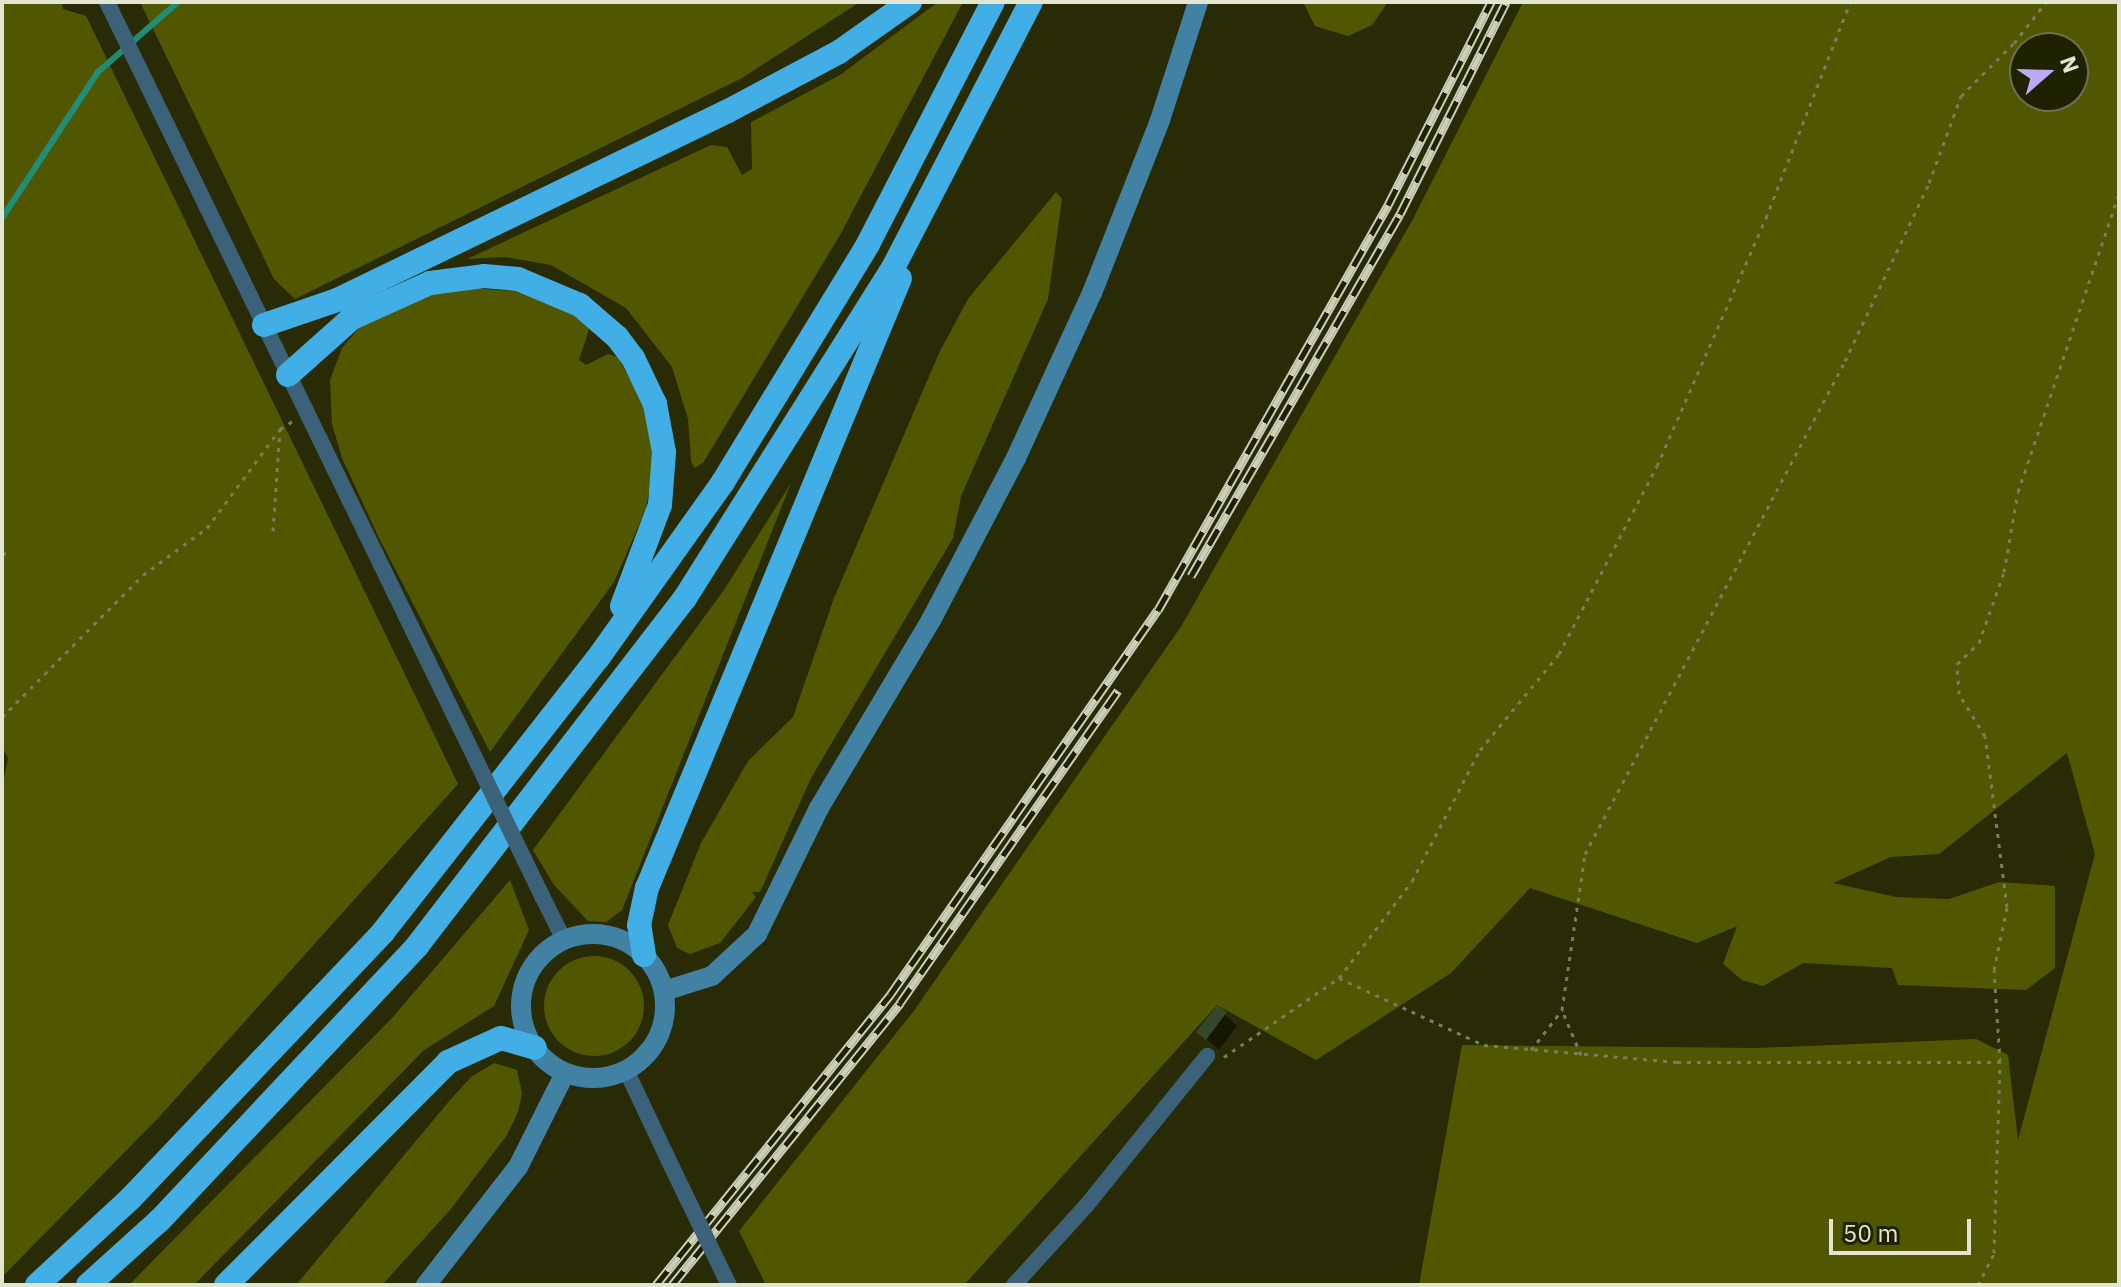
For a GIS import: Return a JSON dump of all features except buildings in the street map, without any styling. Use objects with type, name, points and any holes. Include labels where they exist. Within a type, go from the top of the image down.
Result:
[{"type":"highway","points":[[264,325],[337,300],[728,111],[839,52],[910,2]]},
{"type":"highway","points":[[37,1285],[152,1177],[383,932],[598,658],[723,482],[868,244],[993,2]]},
{"type":"highway","points":[[88,1285],[160,1220],[384,982],[539,794],[685,598],[754,494],[932,195],[1031,2]]},
{"type":"highway","points":[[644,955],[639,925],[647,888],[932,195]]},
{"type":"highway","points":[[288,375],[352,318],[409,290],[448,280],[497,276],[539,283],[598,319],[617,337],[645,380],[664,452],[660,505],[651,537],[598,658]]},
{"type":"highway","points":[[226,1285],[448,1062],[501,1038],[535,1048]]},
{"type":"street","points":[[107,2],[564,940]]},
{"type":"street","points":[[664,991],[712,976],[757,934],[819,808],[931,620],[1016,458],[1092,293],[1160,120],[1198,2]]},
{"type":"street","points":[[606,935],[644,955],[664,991],[658,1037],[626,1070],[602,1078],[565,1073],[535,1048],[523,1022],[522,994],[541,956],[564,940],[606,935]]},
{"type":"street","points":[[1014,1285],[1215,1057]]},
{"type":"street","points":[[626,1070],[729,1285]]},
{"type":"street","points":[[426,1285],[518,1167],[565,1073]]},
{"type":"path","points":[[1215,1057],[1339,978],[1412,881],[1480,750],[1559,654],[1657,466],[1766,218],[1850,2]]},
{"type":"path","points":[[1531,1050],[1562,1010],[1585,854],[1845,361],[1929,183],[1961,96],[2014,43],[2046,2]]},
{"type":"path","points":[[1978,1285],[1994,1253],[2000,1062],[1994,970],[2007,907],[1985,736],[1959,694],[1957,664],[1979,643],[2004,572],[2018,492],[2119,193]]},
{"type":"path","points":[[2,717],[143,575],[207,528],[280,429],[273,531]]},
{"type":"path","points":[[1339,978],[1473,1041],[1531,1050],[1677,1062],[2000,1062]]},
{"type":"path","points":[[1562,1010],[1581,1055]]},
{"type":"shaded area","points":[[2,2],[62,2],[63,9],[86,16],[458,784],[159,1117],[2,1277],[2,789],[8,758],[2,747]]},
{"type":"shaded area","points":[[140,2],[860,2],[742,78],[295,299],[274,279]]},
{"type":"shaded area","points":[[938,2],[963,2],[840,235],[703,463],[694,468],[688,419],[672,367],[626,308],[551,265],[505,257],[467,259],[711,145],[727,147],[742,175],[752,169],[751,122],[840,75]]},
{"type":"shaded area","points":[[1303,2],[1388,2],[1372,25],[1348,36],[1315,26]]},
{"type":"shaded area","points":[[1523,2],[2119,2],[2119,1285],[1419,1285],[1462,1045],[1757,1048],[1976,1039],[2008,1055],[2018,1140],[2095,854],[2067,753],[1939,854],[1891,857],[1833,883],[1896,897],[1949,899],[1999,882],[2055,886],[2055,968],[2026,990],[1898,985],[1892,968],[1803,963],[1763,986],[1742,980],[1723,964],[1737,926],[1697,943],[1530,888],[1451,973],[1316,1060],[1217,1005],[964,1285],[766,1285],[739,1231],[913,1012],[1182,625],[1413,219]]},
{"type":"shaded area","points":[[1056,192],[1062,199],[1048,299],[961,496],[953,538],[811,778],[760,892],[752,892],[756,897],[720,943],[690,954],[677,948],[668,925],[701,843],[748,761],[793,717],[834,598],[939,353],[968,299]]},
{"type":"shaded area","points":[[455,287],[530,292],[559,304],[590,326],[579,360],[586,365],[608,354],[618,357],[648,413],[654,459],[646,509],[614,582],[490,752],[379,538],[342,458],[332,424],[330,380],[342,348],[360,327],[399,305]]},
{"type":"shaded area","points":[[791,483],[622,910],[606,922],[588,921],[554,885],[533,850],[724,590]]},
{"type":"shaded area","points":[[510,880],[529,930],[494,1006],[424,1050],[194,1285],[129,1285],[393,1017]]},
{"type":"shaded area","points":[[594,956],[613,959],[630,970],[641,987],[644,1006],[641,1025],[630,1042],[613,1053],[594,1056],[575,1053],[558,1042],[547,1025],[544,1006],[547,987],[558,970],[575,959]]},
{"type":"shaded area","points":[[494,1063],[517,1070],[522,1093],[518,1112],[507,1135],[450,1210],[382,1285],[296,1285],[450,1100],[471,1077]]},
{"type":"waterway","points":[[2,218],[98,72],[178,2]]},
{"type":"railway","points":[[656,1285],[890,995],[1158,610],[1388,205],[1491,2]]},
{"type":"railway","points":[[1191,576],[1400,214],[1506,2]]},
{"type":"railway","points":[[672,1285],[900,1003],[1118,690]]}]
